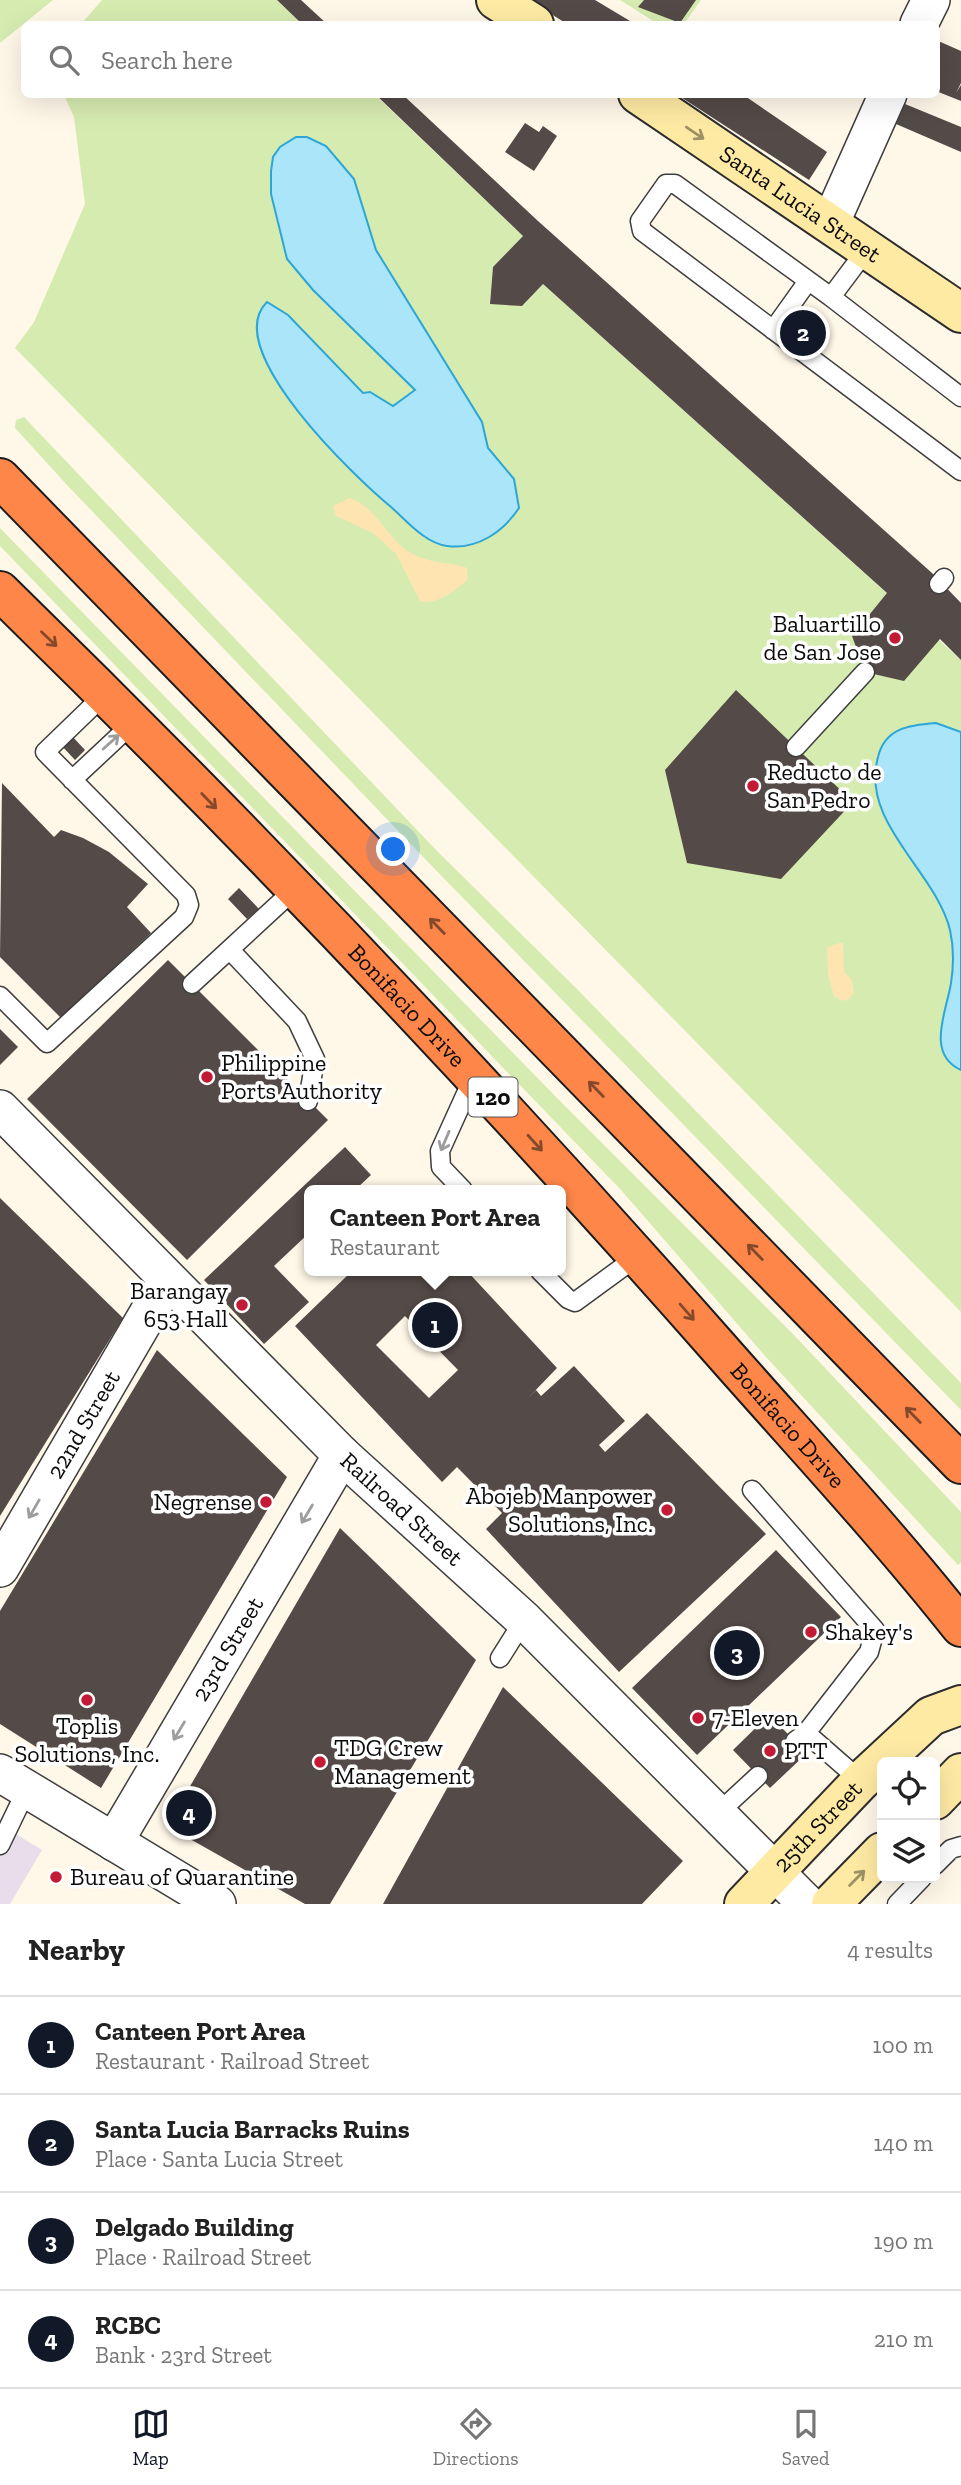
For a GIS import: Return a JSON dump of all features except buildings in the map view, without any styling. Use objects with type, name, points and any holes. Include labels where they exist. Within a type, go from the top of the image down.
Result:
[{"type":"highway","points":[[0,478],[961,1464]]},
{"type":"highway","name":"Bonifacio Drive","points":[[0,592],[105,694],[474,1076],[638,1256],[961,1627]]},
{"type":"street","points":[[496,0],[529,21]]},
{"type":"street","points":[[920,21],[930,0]]},
{"type":"street","name":"Santa Lucia Street","points":[[644,98],[961,313]]},
{"type":"street","points":[[830,224],[886,98]]},
{"type":"street","name":"Railroad Street","points":[[0,1109],[342,1455],[524,1620],[807,1904]]},
{"type":"street","name":"22nd Street","points":[[0,1568],[166,1274]]},
{"type":"street","name":"23rd Street","points":[[114,1842],[342,1455]]},
{"type":"street","name":"25th Street","points":[[744,1904],[861,1781],[931,1716],[961,1704]]},
{"type":"street","points":[[940,1795],[961,1773]]},
{"type":"street","points":[[14,1781],[217,1904]]},
{"type":"street","points":[[831,1904],[877,1857]]},
{"type":"lane","points":[[961,397],[680,186],[666,184],[640,221],[642,231],[961,471]]},
{"type":"lane","points":[[831,297],[867,249]]},
{"type":"lane","points":[[773,330],[808,281]]},
{"type":"lane","points":[[796,747],[865,672]]},
{"type":"lane","points":[[0,996],[47,1043],[184,917],[189,905],[186,895],[45,752],[105,694]]},
{"type":"lane","points":[[72,780],[133,723]]},
{"type":"lane","points":[[192,984],[231,951],[295,889]]},
{"type":"lane","points":[[231,951],[297,1021],[315,1059],[309,1101]]},
{"type":"lane","points":[[458,1185],[441,1167],[440,1151],[474,1076]]},
{"type":"lane","points":[[545,1276],[568,1299],[575,1302],[638,1256]]},
{"type":"lane","points":[[752,1490],[875,1630],[869,1652],[801,1737],[861,1781]]},
{"type":"lane","points":[[500,1658],[524,1620]]},
{"type":"lane","points":[[718,1814],[758,1776]]},
{"type":"lane","points":[[0,1845],[14,1781]]},
{"type":"lane","points":[[940,1860],[951,1849],[961,1846]]},
{"type":"lane","points":[[897,1904],[917,1883]]},
{"type":"shaded area","points":[[0,1824],[42,1850],[10,1904],[0,1904]]},
{"type":"green space","points":[[0,0],[53,0],[27,21],[21,21],[21,26],[0,43]]},
{"type":"green space","points":[[102,0],[277,0],[299,21],[84,21]]},
{"type":"green space","points":[[620,0],[701,0],[686,21],[653,21]]},
{"type":"green space","points":[[65,98],[378,98],[523,236],[493,267],[490,303],[522,306],[543,284],[961,660],[961,1312],[15,348],[34,322],[85,204],[74,117]]},
{"type":"green space","points":[[24,417],[437,851],[577,989],[961,1383],[961,1410],[427,861],[67,485],[15,428],[16,420]]},
{"type":"green space","points":[[0,528],[564,1105],[793,1334],[961,1512],[961,1563],[958,1565],[766,1357],[621,1190],[0,546]]},
{"type":"sand","points":[[349,498],[367,508],[409,552],[423,559],[467,568],[468,579],[439,599],[420,601],[396,554],[373,533],[336,516],[333,506]]},
{"type":"sand","points":[[843,942],[844,971],[852,981],[854,993],[849,999],[842,1001],[834,996],[828,974],[827,947]]},
{"type":"water","points":[[296,137],[307,137],[326,146],[354,179],[376,250],[482,422],[488,448],[514,479],[519,508],[505,525],[488,538],[469,545],[447,546],[431,541],[410,525],[351,470],[298,412],[276,380],[261,350],[257,323],[267,302],[288,315],[363,393],[370,392],[393,406],[415,390],[313,290],[287,259],[271,194],[271,171],[273,157],[280,147]]},
{"type":"water","points":[[936,723],[961,732],[961,1070],[950,1063],[941,1043],[953,969],[950,930],[930,887],[889,825],[875,781],[881,747],[892,734],[908,727]]},
{"type":"place","name":"Santa Lucia Barracks Ruins","points":[[803,333]]},
{"type":"place","name":"Baluartillo de San Jose","points":[[895,638]]},
{"type":"place","name":"Reducto de San Pedro","points":[[753,786]]},
{"type":"place","name":"Philippine Ports Authority","points":[[207,1077]]},
{"type":"place","name":"Barangay 653 Hall","points":[[242,1305]]},
{"type":"place","name":"Canteen Port Area","points":[[435,1325]]},
{"type":"place","name":"Negrense","points":[[266,1502]]},
{"type":"place","name":"Abojeb Manpower Solutions, Inc.","points":[[667,1510]]},
{"type":"place","name":"Shakey's","points":[[811,1632]]},
{"type":"place","name":"Delgado Building","points":[[737,1653]]},
{"type":"place","name":"Toplis Solutions, Inc.","points":[[87,1700]]},
{"type":"place","name":"7-Eleven","points":[[698,1718]]},
{"type":"place","name":"PTT","points":[[770,1751]]},
{"type":"place","name":"TDG Crew Management","points":[[320,1762]]},
{"type":"place","name":"RCBC","points":[[189,1813]]},
{"type":"place","name":"Bureau of Quarantine","points":[[56,1877]]}]
